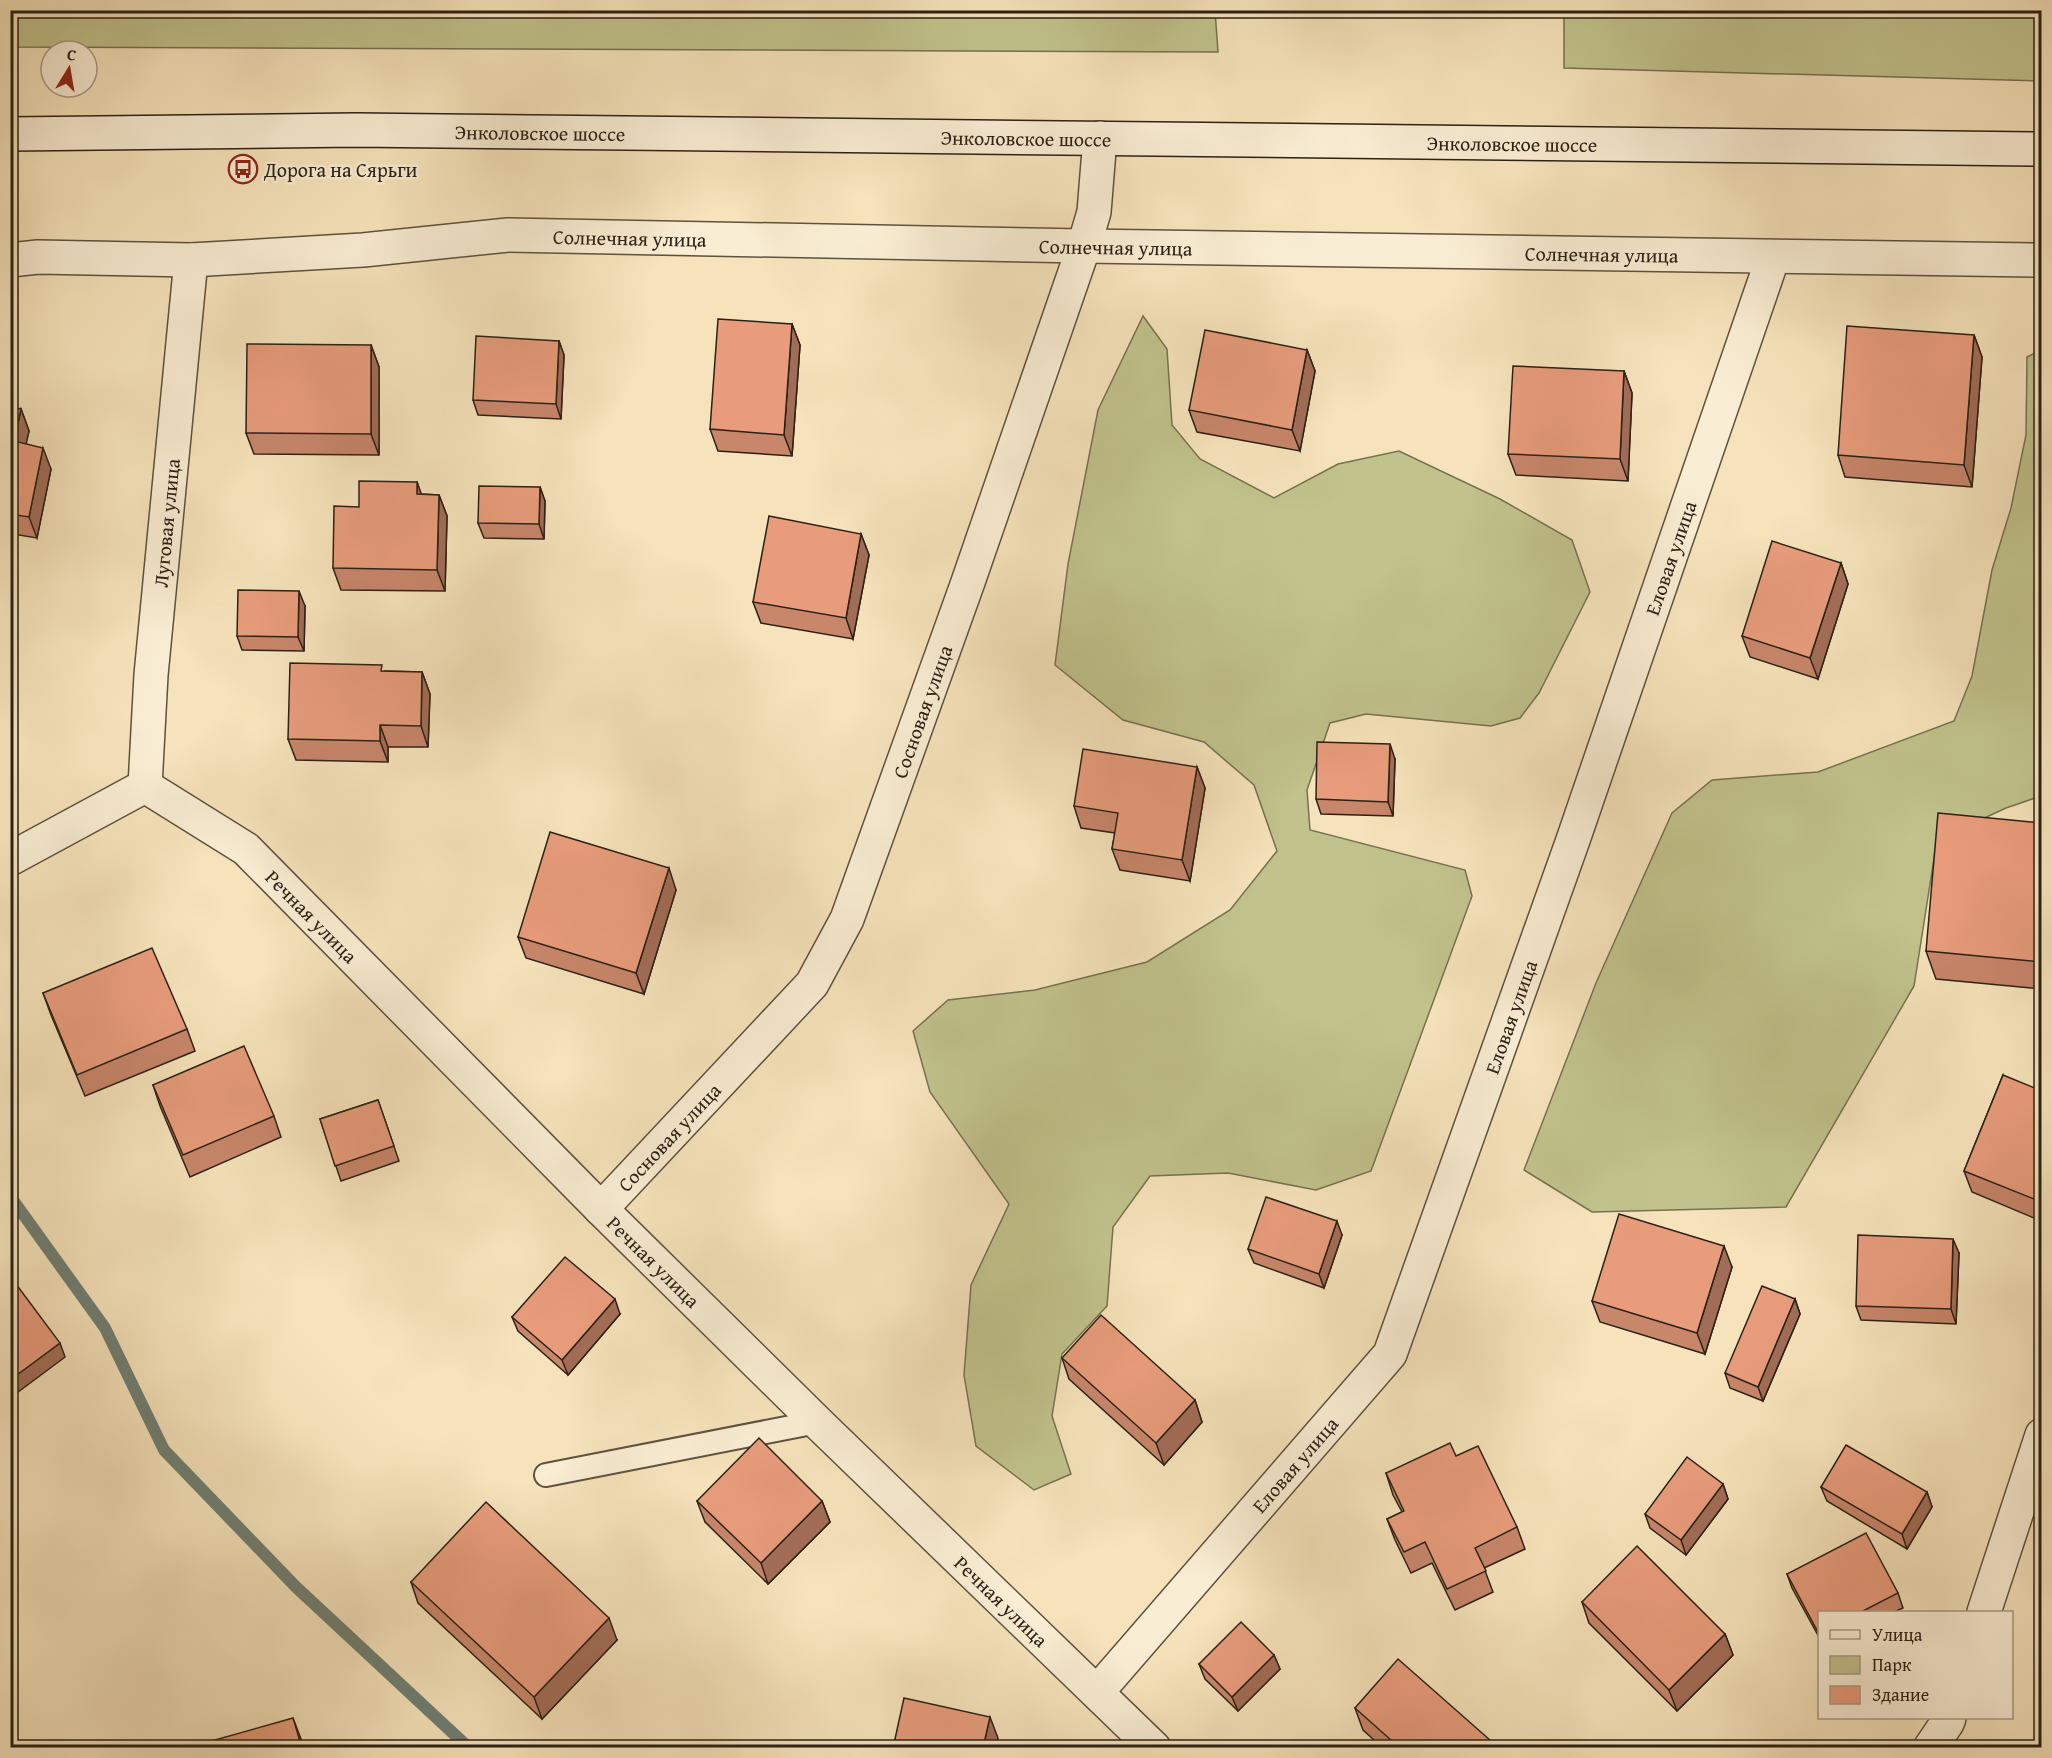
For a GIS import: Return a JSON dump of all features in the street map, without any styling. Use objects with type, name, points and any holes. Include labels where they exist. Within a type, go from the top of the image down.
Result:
[{"type":"street","name":"Энколовское шоссе","points":[[10,134],[356,130],[2042,149]]},
{"type":"street","name":"Сосновая улица","points":[[601,1209],[812,984],[847,919],[968,582],[1084,246],[1094,212],[1101,138]]},
{"type":"street","name":"Солнечная улица","points":[[10,260],[38,257],[191,261],[363,250],[508,235],[2042,260]]},
{"type":"street","name":"Еловая улица","points":[[1098,1691],[1390,1354],[1573,840],[1773,257]]},
{"type":"street","name":"Луговая улица","points":[[145,786],[151,675],[191,261]]},
{"type":"street","name":"Речная улица","points":[[145,786],[246,849],[601,1209],[1155,1748]]},
{"type":"street","points":[[10,859],[145,786]]},
{"type":"street","points":[[1984,1611],[2042,1435]]},
{"type":"street","points":[[1930,1748],[1948,1719]]},
{"type":"lane","points":[[546,1474],[818,1422]]},
{"type":"green space","points":[[11,10],[1215,10],[1218,52],[99,47],[99,39],[39,39],[39,47],[11,47]]},
{"type":"green space","points":[[1564,11],[2041,11],[2041,81],[1564,68]]},
{"type":"green space","points":[[1143,316],[1167,349],[1172,425],[1200,459],[1274,498],[1338,464],[1399,451],[1500,499],[1572,540],[1590,592],[1539,693],[1520,718],[1491,726],[1366,714],[1330,723],[1307,790],[1310,830],[1465,870],[1472,896],[1371,1171],[1316,1190],[1228,1173],[1150,1176],[1113,1227],[1107,1306],[1062,1354],[1052,1416],[1071,1474],[1034,1490],[976,1446],[964,1375],[971,1285],[1009,1204],[930,1092],[913,1031],[948,1000],[1035,990],[1147,962],[1230,910],[1277,851],[1254,785],[1204,742],[1123,720],[1055,665],[1068,564],[1098,410]]},
{"type":"green space","points":[[2041,350],[2041,796],[2006,808],[1937,840],[1914,986],[1786,1207],[1592,1212],[1524,1170],[1596,983],[1672,813],[1712,780],[1818,772],[1954,721],[1972,676],[1992,570],[2011,508],[2026,435],[2027,357]]},
{"type":"building","points":[[718,319],[792,324],[784,435],[710,429]]},
{"type":"building","points":[[1847,326],[1974,335],[1964,465],[1838,455]]},
{"type":"building","points":[[1205,330],[1307,350],[1292,430],[1189,410]]},
{"type":"building","points":[[476,336],[559,341],[556,404],[473,400]]},
{"type":"building","points":[[247,344],[371,345],[371,434],[246,433]]},
{"type":"building","points":[[1513,366],[1624,371],[1620,459],[1508,454]]},
{"type":"building","points":[[10,407],[21,409],[14,441],[43,448],[29,517],[10,514]]},
{"type":"building","points":[[359,481],[417,482],[417,494],[439,495],[437,570],[333,568],[334,506],[359,507]]},
{"type":"building","points":[[479,486],[540,487],[539,524],[478,523]]},
{"type":"building","points":[[769,516],[861,534],[846,618],[753,602]]},
{"type":"building","points":[[1772,541],[1841,563],[1810,658],[1742,636]]},
{"type":"building","points":[[238,590],[299,591],[298,637],[237,636]]},
{"type":"building","points":[[290,663],[382,665],[381,671],[422,672],[421,726],[380,725],[380,741],[288,739]]},
{"type":"building","points":[[1317,742],[1390,744],[1388,802],[1316,799]]},
{"type":"building","points":[[1083,749],[1197,767],[1182,860],[1112,849],[1118,813],[1074,806]]},
{"type":"building","points":[[1938,813],[2042,823],[2042,962],[1926,951]]},
{"type":"building","points":[[550,832],[669,868],[636,973],[518,937]]},
{"type":"building","points":[[152,948],[187,1029],[77,1075],[43,993]]},
{"type":"building","points":[[244,1046],[274,1116],[183,1155],[153,1085]]},
{"type":"building","points":[[2003,1075],[2042,1091],[2042,1180],[2034,1199],[1964,1171]]},
{"type":"building","points":[[378,1100],[394,1146],[335,1166],[320,1119]]},
{"type":"building","points":[[1266,1197],[1337,1221],[1319,1274],[1248,1249]]},
{"type":"building","points":[[1619,1214],[1724,1246],[1697,1333],[1592,1301]]},
{"type":"building","points":[[1858,1235],[1953,1239],[1951,1309],[1856,1306]]},
{"type":"building","points":[[565,1257],[615,1299],[562,1360],[512,1317]]},
{"type":"building","points":[[10,1276],[60,1343],[10,1380]]},
{"type":"building","points":[[1762,1286],[1795,1299],[1758,1387],[1725,1373]]},
{"type":"building","points":[[1101,1315],[1195,1400],[1156,1443],[1062,1358]]},
{"type":"building","points":[[759,1438],[822,1501],[761,1563],[697,1501]]},
{"type":"building","points":[[1450,1443],[1456,1456],[1478,1446],[1517,1527],[1475,1548],[1486,1571],[1447,1589],[1425,1542],[1404,1552],[1387,1519],[1404,1511],[1386,1473]]},
{"type":"building","points":[[1846,1445],[1927,1492],[1902,1534],[1821,1487]]},
{"type":"building","points":[[1687,1457],[1723,1484],[1681,1540],[1645,1514]]},
{"type":"building","points":[[486,1502],[609,1618],[534,1697],[411,1582]]},
{"type":"building","points":[[1866,1533],[1898,1593],[1863,1611],[1818,1611],[1818,1632],[1787,1574]]},
{"type":"building","points":[[1637,1546],[1725,1634],[1669,1690],[1582,1602]]},
{"type":"building","points":[[1241,1622],[1274,1655],[1232,1697],[1199,1664]]},
{"type":"building","points":[[1398,1659],[1499,1748],[1400,1748],[1355,1708]]},
{"type":"building","points":[[904,1698],[990,1717],[983,1748],[893,1748]]},
{"type":"building","points":[[293,1718],[302,1748],[198,1748],[197,1745]]},
{"type":"waterway","points":[[10,1196],[105,1328],[164,1450],[296,1587],[469,1748]]},
{"type":"place","name":"Дорога на Сярьги","points":[[243,169]]}]
